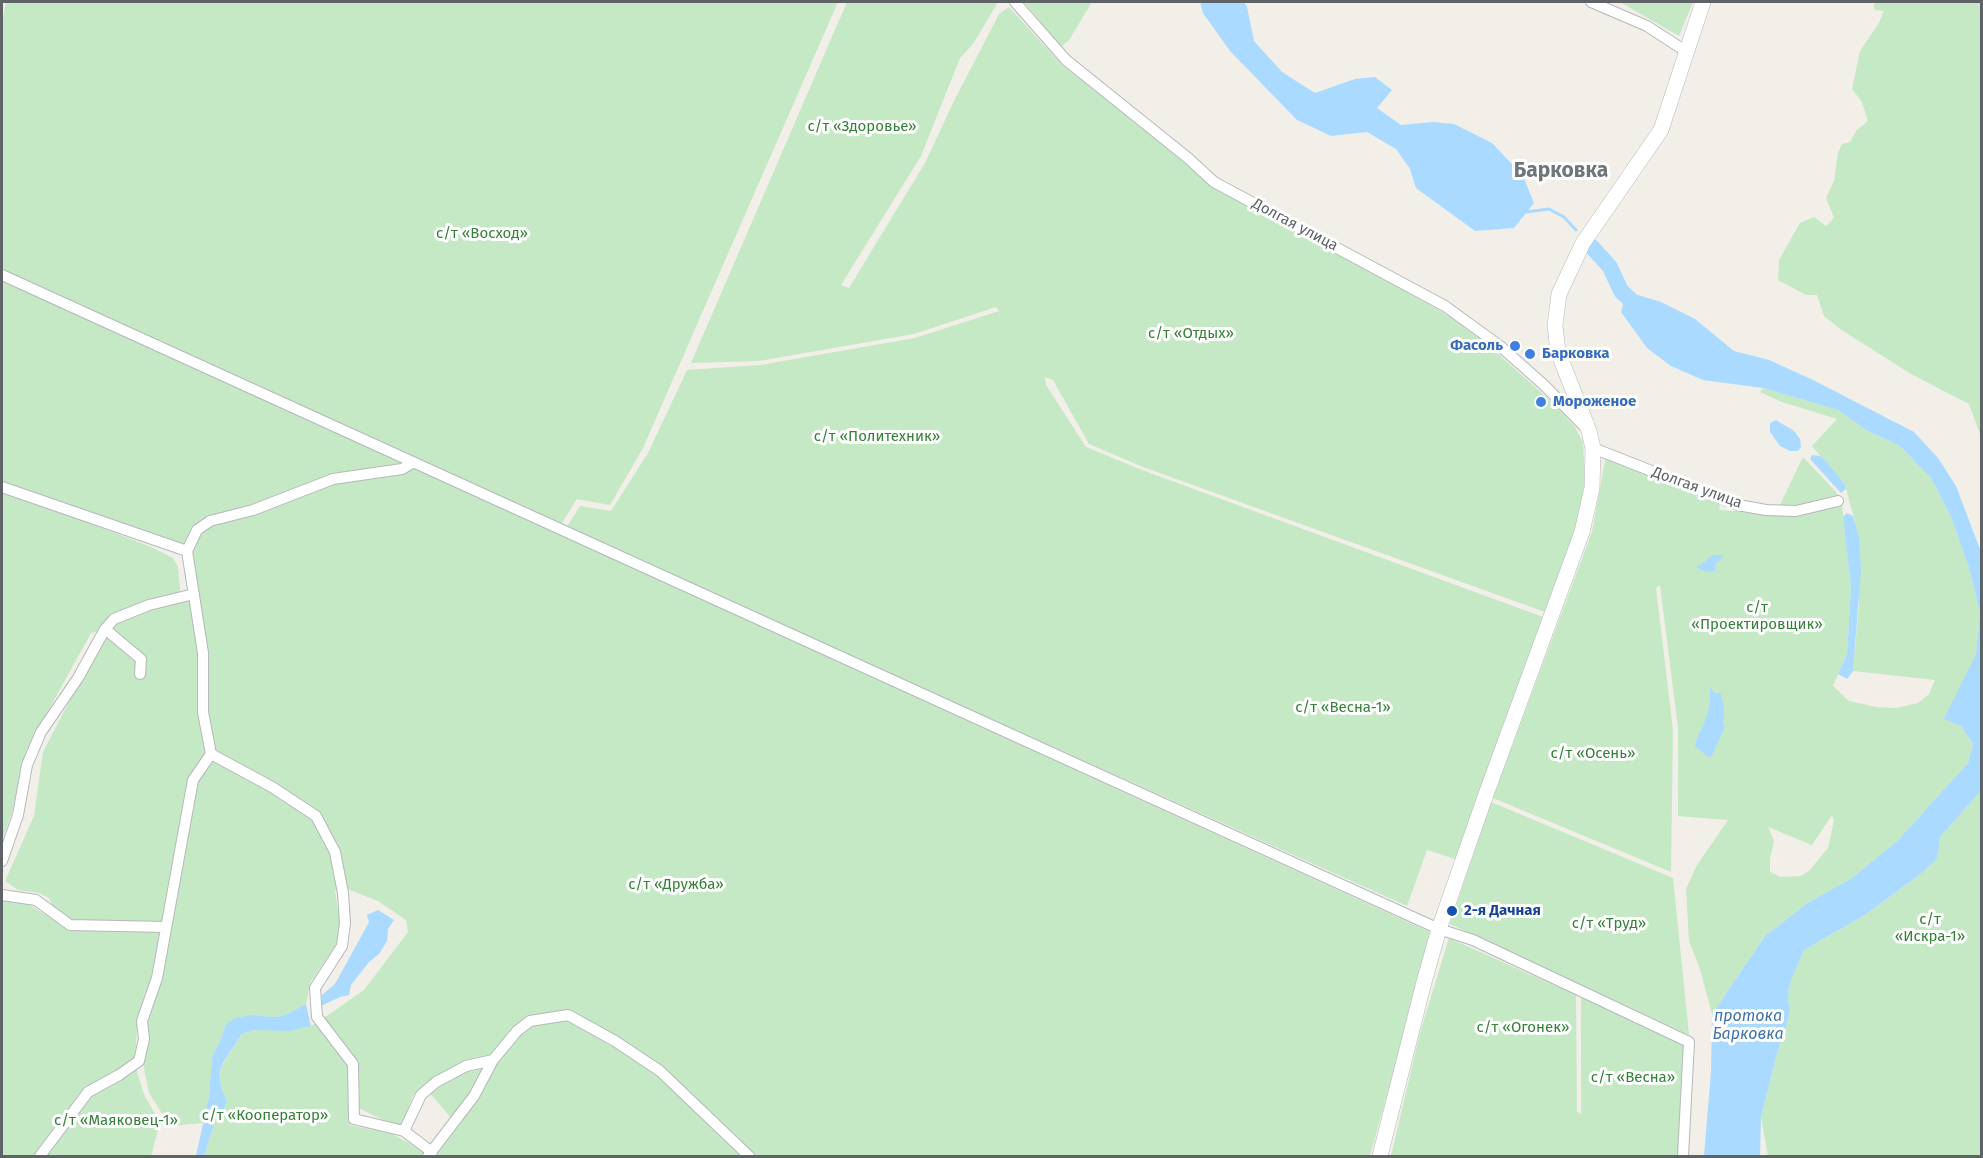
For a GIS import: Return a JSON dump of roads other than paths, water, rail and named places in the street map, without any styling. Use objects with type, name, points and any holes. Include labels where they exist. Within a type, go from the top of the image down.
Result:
[{"type":"main road","points":[[1380,1156],[1424,982],[1440,929],[1492,775],[1582,532],[1592,488],[1593,448],[1589,431],[1558,352],[1555,325],[1559,294],[1583,243],[1661,130],[1703,2]]},
{"type":"street","name":"Долгая улица","points":[[1015,2],[1066,60],[1214,182],[1444,306],[1500,346],[1544,385],[1589,431]]},
{"type":"street","points":[[1591,2],[1647,26],[1687,51]]},
{"type":"street","points":[[2,275],[1440,929],[1473,940],[1689,1042],[1683,1156]]},
{"type":"street","name":"Долгая улица","points":[[1593,448],[1738,505],[1766,510],[1796,511],[1838,501]]},
{"type":"street","points":[[40,1156],[87,1092],[139,1061],[144,1039],[142,1021],[156,978],[193,780],[211,754],[203,712],[203,653],[187,551],[197,530],[210,521],[253,510],[333,479],[402,468],[412,463]]},
{"type":"street","points":[[2,487],[187,551]]},
{"type":"street","points":[[2,861],[18,815],[27,765],[41,732],[78,678],[105,629],[114,620],[148,605],[194,594]]},
{"type":"street","points":[[105,629],[141,659],[140,674]]},
{"type":"street","points":[[211,754],[272,787],[316,816],[335,852],[344,893],[344,935],[342,946],[315,988],[317,1017],[353,1064],[354,1119],[404,1131],[430,1154],[474,1096],[493,1060],[517,1031],[530,1021],[568,1015],[615,1041],[660,1071],[749,1156]]},
{"type":"street","points":[[2,895],[36,900],[70,925],[166,927]]},
{"type":"street","points":[[404,1131],[421,1095],[436,1082],[466,1066],[493,1060]]},
{"type":"water","points":[[1200,2],[1244,2],[1254,41],[1282,72],[1315,93],[1355,79],[1375,77],[1392,90],[1377,108],[1401,125],[1433,122],[1454,124],[1492,143],[1523,176],[1534,203],[1514,228],[1475,231],[1416,188],[1410,169],[1396,149],[1367,132],[1331,136],[1297,120],[1230,51],[1203,13]]},
{"type":"water","name":"протока Барковка","points":[[1638,295],[1661,302],[1695,319],[1734,351],[1769,360],[1914,432],[1938,458],[1956,486],[1981,552],[1981,791],[1940,837],[1937,859],[1865,915],[1804,950],[1789,985],[1790,1010],[1761,1117],[1760,1156],[1704,1156],[1711,1072],[1712,1014],[1765,936],[1809,902],[1852,878],[1897,841],[1968,763],[1973,744],[1961,726],[1944,719],[1976,654],[1980,613],[1969,568],[1951,517],[1931,478],[1900,446],[1866,430],[1838,410],[1763,388],[1703,380],[1671,366],[1647,348],[1621,312],[1623,304]]},
{"type":"water","points":[[1776,420],[1794,431],[1800,439],[1801,447],[1798,451],[1790,451],[1780,446],[1770,432],[1770,423]]},
{"type":"water","points":[[1812,455],[1820,456],[1826,461],[1846,489],[1841,493],[1810,459]]},
{"type":"water","points":[[1847,513],[1853,516],[1859,536],[1861,570],[1853,671],[1847,679],[1838,674],[1847,654],[1851,587],[1843,517]]},
{"type":"water","points":[[1713,555],[1724,555],[1715,565],[1715,571],[1706,572],[1697,568],[1697,565]]},
{"type":"water","points":[[1710,688],[1715,693],[1722,693],[1724,719],[1722,721],[1725,726],[1712,756],[1708,757],[1695,746],[1706,719]]},
{"type":"water","points":[[378,910],[394,920],[388,929],[387,941],[379,954],[369,962],[351,985],[349,995],[321,1006],[322,995],[335,984],[369,922],[367,915]]},
{"type":"water","points":[[306,1004],[311,1026],[289,1031],[254,1030],[242,1034],[223,1063],[219,1074],[227,1101],[223,1112],[216,1118],[204,1156],[196,1156],[209,1096],[212,1057],[226,1024],[235,1018],[253,1015],[283,1016]]},
{"type":"waterway","points":[[1526,212],[1549,209],[1564,217],[1576,230]]},
{"type":"waterway","points":[[1592,247],[1610,267],[1621,291],[1647,315]]},
{"type":"place","name":"Фасоль","points":[[1515,346]]},
{"type":"place","name":"Барковка","points":[[1530,354]]},
{"type":"place","name":"Мороженое","points":[[1541,402]]},
{"type":"place","name":"2-я Дачная","points":[[1452,911]]},
{"type":"district","name":"Барковка","points":[[1561,171]]},
{"type":"park label","name":"с/т «Здоровье»","points":[[862,127]]},
{"type":"park label","name":"с/т «Восход»","points":[[482,234]]},
{"type":"park label","name":"с/т «Отдых»","points":[[1191,334]]},
{"type":"park label","name":"с/т «Политехник»","points":[[877,437]]},
{"type":"park label","name":"с/т «Проектировщик»","points":[[1757,616]]},
{"type":"park label","name":"с/т «Весна-1»","points":[[1343,708]]},
{"type":"park label","name":"с/т «Осень»","points":[[1593,754]]},
{"type":"park label","name":"с/т «Дружба»","points":[[676,885]]},
{"type":"park label","name":"с/т «Труд»","points":[[1609,924]]},
{"type":"park label","name":"с/т «Искра-1»","points":[[1930,928]]},
{"type":"park label","name":"с/т «Огонек»","points":[[1523,1028]]},
{"type":"park label","name":"с/т «Весна»","points":[[1633,1078]]},
{"type":"park label","name":"с/т «Кооператор»","points":[[265,1116]]},
{"type":"park label","name":"с/т «Маяковец-1»","points":[[116,1121]]}]
